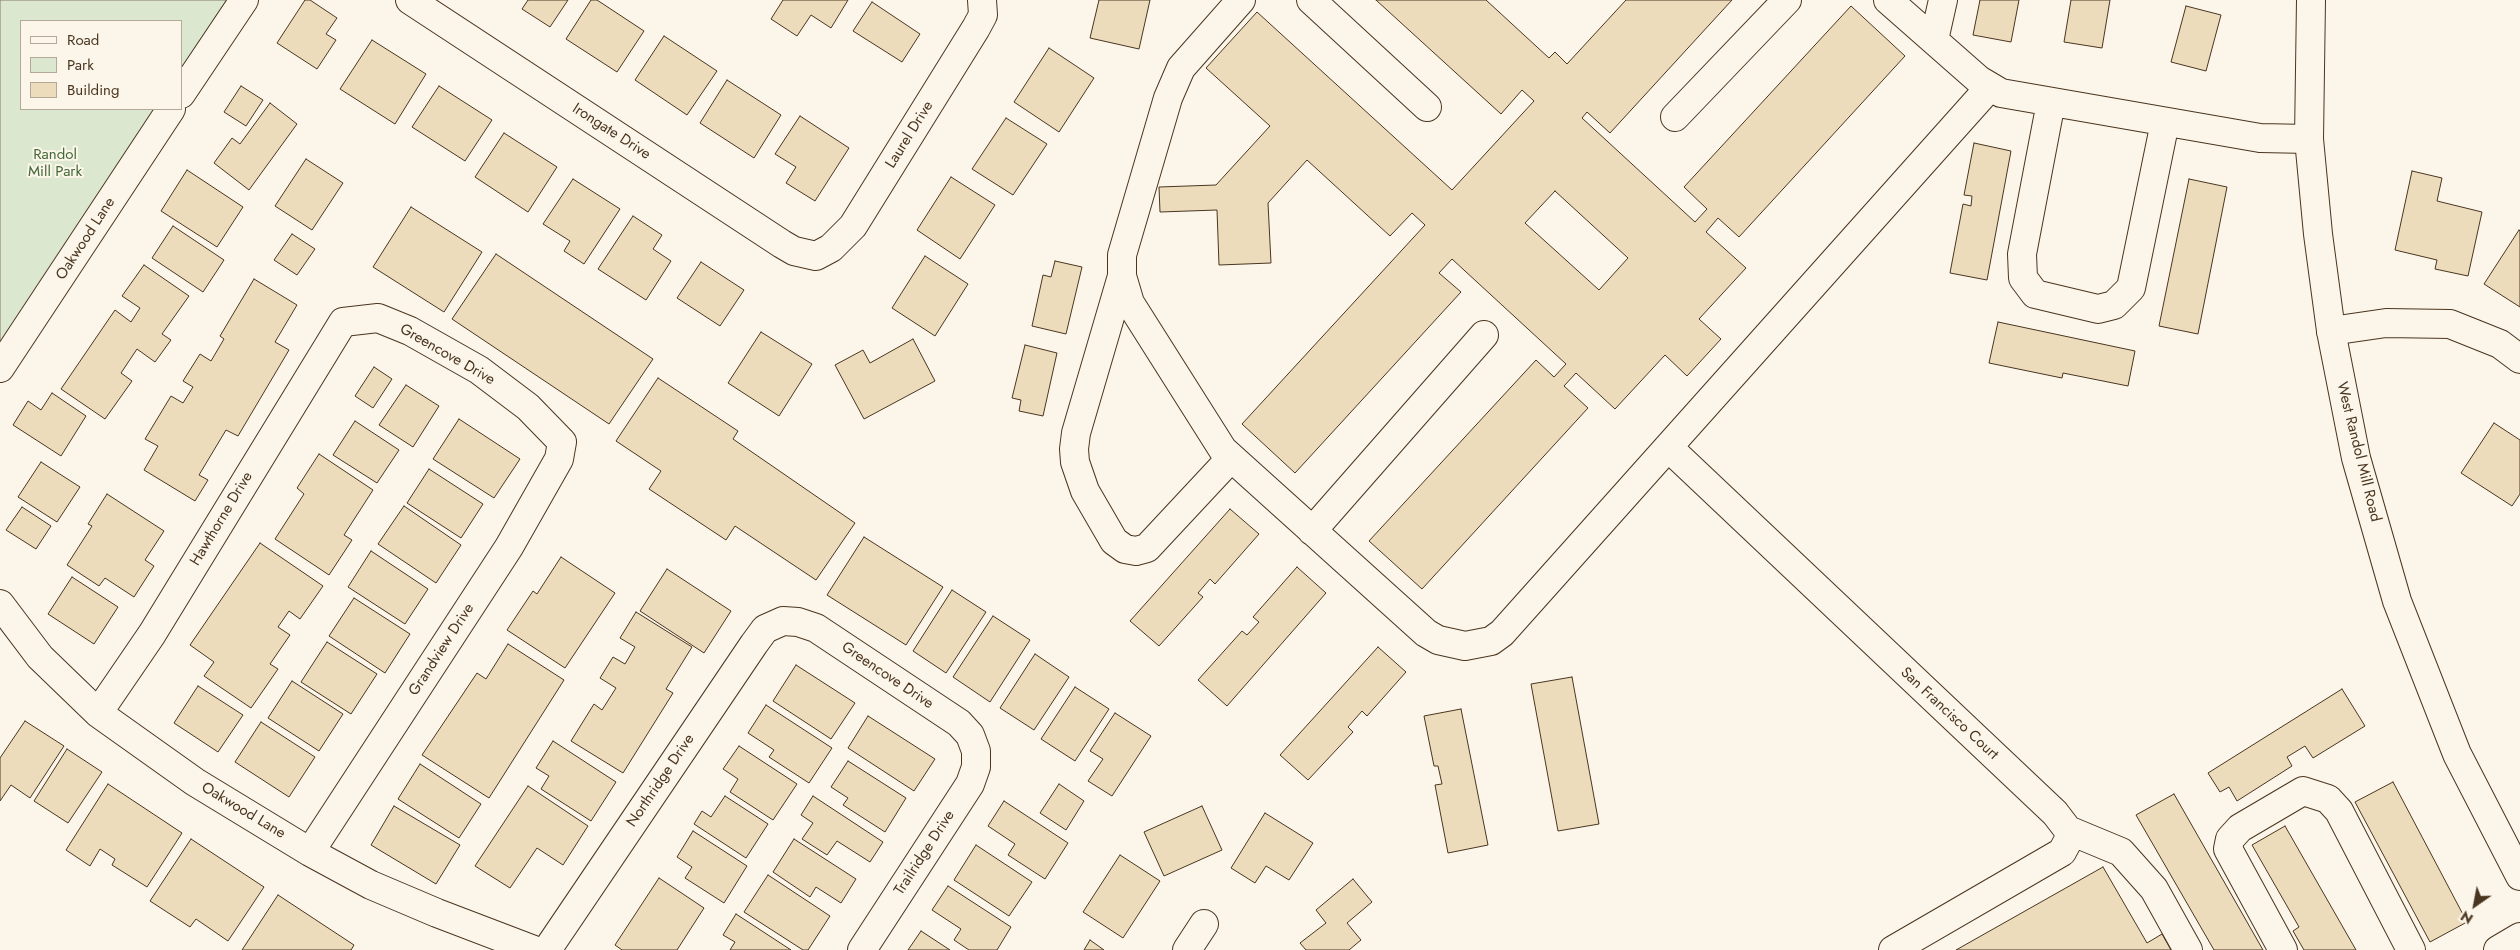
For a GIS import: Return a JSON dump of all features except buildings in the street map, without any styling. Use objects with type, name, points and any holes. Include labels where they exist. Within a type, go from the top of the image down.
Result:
[{"type":"street","points":[[182,93],[244,0]]},
{"type":"street","name":"Irongate Drive","points":[[410,0],[782,244],[794,251],[816,256]]},
{"type":"street","name":"Laurel Drive","points":[[816,256],[831,248],[853,226],[976,28],[983,15],[982,0]]},
{"type":"street","points":[[1231,458],[1147,548],[1136,551],[1125,549],[1114,541],[1084,491],[1075,462],[1074,449],[1076,433],[1122,276],[1122,255],[1174,83],[1190,57],[1241,0]]},
{"type":"street","points":[[1311,0],[1427,107]]},
{"type":"street","points":[[1675,117],[1787,0]]},
{"type":"street","points":[[1888,0],[1990,88],[2001,93],[2260,138],[2309,139]]},
{"type":"street","points":[[1934,40],[1944,0]]},
{"type":"street","name":"West Randol Mill Road","points":[[2311,0],[2309,139],[2318,234],[2330,332],[2356,458],[2397,601],[2457,754],[2520,876]]},
{"type":"street","points":[[1122,276],[1130,303],[1223,450],[1426,633],[1438,640],[1452,644],[1479,645],[1491,641],[1502,633],[1990,88]]},
{"type":"street","points":[[2050,102],[2022,254],[2023,278],[2035,294],[2098,309],[2114,304],[2131,288],[2165,122]]},
{"type":"street","name":"Oakwood Lane","points":[[0,368],[170,110]]},
{"type":"street","name":"Greencove Drive","points":[[342,322],[378,318],[410,330],[479,370],[528,407],[562,442]]},
{"type":"street","name":"Hawthorne Drive","points":[[98,713],[152,634],[342,322]]},
{"type":"street","points":[[2330,332],[2386,324],[2450,324],[2500,344],[2520,359]]},
{"type":"street","points":[[1312,531],[1484,335]]},
{"type":"street","name":"Grandview Drive","points":[[310,852],[509,547],[559,459],[562,442]]},
{"type":"street","name":"San Francisco Court","points":[[1669,448],[2055,813],[2068,830]]},
{"type":"street","name":"Oakwood Lane","points":[[0,604],[40,657],[98,713],[195,782],[310,852],[371,885],[437,914],[534,950]]},
{"type":"street","name":"Greencove Drive","points":[[783,621],[798,622],[816,628],[959,724],[970,735],[976,751]]},
{"type":"street","name":"Northridge Drive","points":[[547,950],[754,644],[766,628],[783,621]]},
{"type":"street","name":"Trailridge Drive","points":[[862,950],[970,784],[976,767],[976,751]]},
{"type":"street","points":[[2283,950],[2228,849],[2230,839],[2240,828],[2303,791],[2328,798],[2339,811],[2411,950]]},
{"type":"street","points":[[1893,950],[2062,852],[2069,839],[2068,830],[2121,852],[2154,889],[2188,950]]},
{"type":"street","points":[[1187,950],[1204,924]]},
{"type":"street","points":[[2498,950],[2520,937]]},
{"type":"green space","name":"Randol Mill Park","points":[[0,0],[227,0],[182,68],[182,20],[20,20],[20,110],[154,110],[0,344]]}]
